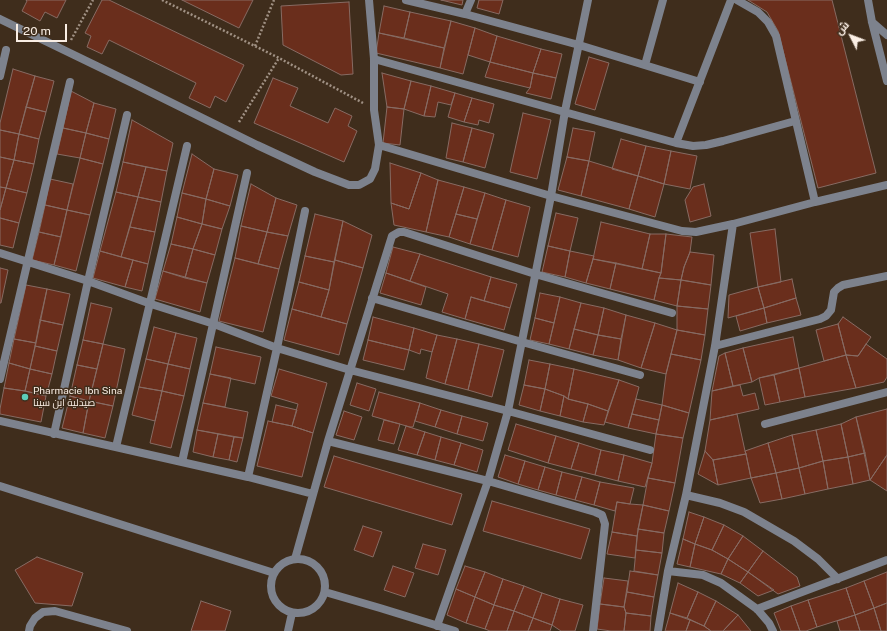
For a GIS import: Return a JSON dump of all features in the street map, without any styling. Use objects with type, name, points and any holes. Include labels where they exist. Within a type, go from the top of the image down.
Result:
[{"type":"street","points":[[0,19],[257,145],[309,169],[349,185],[359,185],[370,179],[375,169],[379,145],[374,110],[374,59],[369,0]]},
{"type":"street","points":[[406,0],[465,14],[700,82]]},
{"type":"street","points":[[465,14],[471,0]]},
{"type":"street","points":[[438,626],[488,481],[508,411],[588,0]]},
{"type":"street","points":[[645,65],[663,0]]},
{"type":"street","points":[[676,143],[731,0]]},
{"type":"street","points":[[737,0],[758,12],[768,22],[776,36],[814,202]]},
{"type":"street","points":[[868,0],[887,81]]},
{"type":"street","points":[[872,22],[887,35]]},
{"type":"street","points":[[0,76],[6,50]]},
{"type":"street","points":[[374,59],[676,143],[693,146],[706,145],[795,121]]},
{"type":"street","points":[[0,379],[70,82]]},
{"type":"street","points":[[54,434],[127,115]]},
{"type":"street","points":[[379,145],[551,196],[682,231],[696,232],[733,224],[814,202],[887,185]]},
{"type":"street","points":[[116,448],[187,146]]},
{"type":"street","points":[[182,462],[247,173]]},
{"type":"street","points":[[248,477],[277,348],[305,211]]},
{"type":"street","points":[[658,631],[668,571],[686,495],[715,346],[733,224]]},
{"type":"street","points":[[295,559],[312,494],[392,236],[399,232],[404,232],[535,274],[672,313]]},
{"type":"street","points":[[0,254],[88,281],[151,304],[214,324],[277,348],[350,370],[650,450]]},
{"type":"street","points":[[715,346],[820,320],[831,310],[834,292],[838,288],[843,285],[887,276]]},
{"type":"street","points":[[372,298],[640,375]]},
{"type":"street","points":[[765,424],[887,392]]},
{"type":"street","points":[[0,422],[248,477],[312,494]]},
{"type":"street","points":[[328,441],[488,481],[602,515],[605,524],[592,631]]},
{"type":"street","points":[[0,486],[274,573]]},
{"type":"street","points":[[686,495],[720,503],[744,512],[794,541],[818,559],[838,579]]},
{"type":"street","points":[[295,559],[312,563],[318,568],[323,575],[325,584],[325,592],[322,600],[309,612],[300,614],[284,610],[277,605],[270,589],[274,573],[279,566],[287,561],[295,559]]},
{"type":"street","points":[[758,609],[887,560]]},
{"type":"street","points":[[668,571],[703,575],[721,583],[758,609],[769,623],[773,631]]},
{"type":"street","points":[[325,592],[455,631]]},
{"type":"street","points":[[28,631],[36,618],[43,612],[55,611],[114,629],[128,631]]},
{"type":"street","points":[[288,631],[292,613]]},
{"type":"path","points":[[66,51],[93,0]]},
{"type":"path","points":[[162,0],[279,58],[374,110]]},
{"type":"path","points":[[254,46],[274,0]]},
{"type":"path","points":[[232,133],[279,58]]},
{"type":"building","points":[[26,0],[66,0],[57,18],[45,12],[40,21],[22,11],[27,1]]},
{"type":"building","points":[[102,0],[109,0],[244,65],[226,102],[215,96],[210,108],[189,98],[196,83],[109,40],[102,54],[87,47],[91,36],[85,33]]},
{"type":"building","points":[[182,0],[253,0],[239,28]]},
{"type":"building","points":[[441,0],[463,0],[462,5]]},
{"type":"building","points":[[479,0],[503,0],[499,14],[477,8]]},
{"type":"building","points":[[748,0],[832,0],[876,173],[818,188],[778,31],[767,12]]},
{"type":"building","points":[[349,2],[353,74],[341,75],[283,45],[281,6]]},
{"type":"building","points":[[384,6],[410,12],[404,38],[379,33]]},
{"type":"building","points":[[410,12],[451,21],[444,48],[404,38]]},
{"type":"building","points":[[451,21],[475,28],[463,74],[440,68]]},
{"type":"building","points":[[475,28],[497,36],[490,62],[468,55]]},
{"type":"building","points":[[379,33],[444,48],[440,68],[376,53]]},
{"type":"building","points":[[497,36],[541,49],[533,73],[490,62]]},
{"type":"building","points":[[541,49],[562,54],[556,78],[533,73]]},
{"type":"building","points":[[589,57],[609,63],[595,110],[575,104]]},
{"type":"building","points":[[490,62],[533,73],[530,88],[485,77]]},
{"type":"building","points":[[13,69],[35,76],[19,134],[0,130],[0,123]]},
{"type":"building","points":[[382,73],[411,81],[404,109],[387,107]]},
{"type":"building","points":[[533,73],[556,78],[551,99],[526,93],[530,88]]},
{"type":"building","points":[[35,76],[54,81],[46,112],[26,107]]},
{"type":"building","points":[[273,78],[298,88],[290,106],[328,123],[335,108],[352,116],[348,126],[357,131],[344,162],[254,123]]},
{"type":"building","points":[[411,81],[431,86],[424,116],[404,109]]},
{"type":"building","points":[[431,86],[455,93],[451,105],[438,102],[435,117],[424,116]]},
{"type":"building","points":[[71,91],[94,103],[86,133],[63,128]]},
{"type":"building","points":[[455,93],[472,98],[464,122],[448,117]]},
{"type":"building","points":[[472,98],[494,104],[489,123],[479,120],[478,125],[464,122]]},
{"type":"building","points":[[94,103],[116,109],[109,139],[86,133]]},
{"type":"building","points":[[26,107],[46,112],[39,139],[19,134]]},
{"type":"building","points":[[387,107],[404,109],[400,145],[383,143]]},
{"type":"building","points":[[523,113],[551,120],[537,179],[510,172]]},
{"type":"building","points":[[132,120],[173,143],[167,171],[123,162]]},
{"type":"building","points":[[452,123],[472,128],[463,162],[446,158]]},
{"type":"building","points":[[63,128],[86,133],[80,158],[57,154]]},
{"type":"building","points":[[472,128],[494,134],[485,168],[463,162]]},
{"type":"building","points":[[573,128],[595,132],[589,161],[567,157]]},
{"type":"building","points":[[0,130],[19,134],[14,160],[0,157]]},
{"type":"building","points":[[86,133],[109,139],[103,164],[80,158]]},
{"type":"building","points":[[19,134],[39,139],[34,164],[14,160]]},
{"type":"building","points":[[621,139],[646,146],[638,176],[612,169]]},
{"type":"building","points":[[646,146],[671,151],[664,184],[638,176]]},
{"type":"building","points":[[671,151],[697,156],[690,189],[664,184]]},
{"type":"building","points":[[192,154],[214,169],[206,199],[182,193]]},
{"type":"building","points":[[0,157],[14,160],[6,188],[0,187]]},
{"type":"building","points":[[567,157],[589,161],[581,196],[558,190]]},
{"type":"building","points":[[80,158],[103,164],[90,215],[67,210]]},
{"type":"building","points":[[14,160],[34,164],[27,193],[6,188]]},
{"type":"building","points":[[589,161],[638,176],[629,209],[581,196]]},
{"type":"building","points":[[123,162],[146,167],[138,197],[116,192]]},
{"type":"building","points":[[390,163],[421,173],[409,209],[391,203]]},
{"type":"building","points":[[146,167],[167,171],[161,202],[138,197]]},
{"type":"building","points":[[214,169],[238,175],[230,206],[206,199]]},
{"type":"building","points":[[421,173],[438,180],[426,232],[394,225],[391,203],[409,209]]},
{"type":"building","points":[[638,176],[664,184],[655,217],[629,209]]},
{"type":"building","points":[[50,179],[73,184],[67,210],[45,205]]},
{"type":"building","points":[[438,180],[464,187],[449,237],[426,232]]},
{"type":"building","points":[[251,184],[276,198],[267,232],[241,226]]},
{"type":"building","points":[[704,184],[711,216],[690,222],[685,200],[693,187]]},
{"type":"building","points":[[0,187],[6,188],[0,210]]},
{"type":"building","points":[[464,187],[485,193],[477,219],[456,214]]},
{"type":"building","points":[[6,188],[27,193],[19,223],[0,218],[0,210]]},
{"type":"building","points":[[116,192],[138,197],[121,257],[100,251]]},
{"type":"building","points":[[182,193],[206,199],[202,224],[177,217]]},
{"type":"building","points":[[485,193],[506,200],[492,250],[470,244]]},
{"type":"building","points":[[138,197],[161,202],[155,232],[130,227]]},
{"type":"building","points":[[276,198],[297,205],[288,236],[267,232]]},
{"type":"building","points":[[206,199],[230,206],[222,229],[202,224]]},
{"type":"building","points":[[506,200],[530,207],[518,257],[492,250]]},
{"type":"building","points":[[45,205],[67,210],[61,237],[39,232]]},
{"type":"building","points":[[67,210],[90,215],[76,271],[54,265]]},
{"type":"building","points":[[556,213],[578,218],[570,251],[548,246]]},
{"type":"building","points":[[315,214],[343,221],[334,262],[305,256]]},
{"type":"building","points":[[456,214],[477,219],[470,244],[449,237]]},
{"type":"building","points":[[177,217],[202,224],[193,249],[171,244]]},
{"type":"building","points":[[0,218],[19,223],[13,248],[0,245]]},
{"type":"building","points":[[343,221],[372,235],[363,268],[335,260]]},
{"type":"building","points":[[601,222],[650,234],[642,269],[593,259]]},
{"type":"building","points":[[202,224],[222,229],[215,255],[193,249]]},
{"type":"building","points":[[241,226],[267,232],[258,264],[235,258]]},
{"type":"building","points":[[130,227],[155,232],[148,264],[121,257]]},
{"type":"building","points":[[775,229],[781,282],[758,287],[750,233]]},
{"type":"building","points":[[39,232],[61,237],[54,265],[32,260]]},
{"type":"building","points":[[267,232],[288,236],[279,269],[258,264]]},
{"type":"building","points":[[650,234],[666,234],[661,273],[642,269]]},
{"type":"building","points":[[666,234],[692,237],[690,252],[681,280],[659,278]]},
{"type":"building","points":[[171,244],[193,249],[185,278],[163,271]]},
{"type":"building","points":[[548,246],[570,251],[565,277],[542,272]]},
{"type":"building","points":[[393,247],[420,254],[410,281],[386,273]]},
{"type":"building","points":[[193,249],[215,255],[207,283],[185,278]]},
{"type":"building","points":[[100,251],[133,260],[125,287],[93,278]]},
{"type":"building","points":[[570,251],[594,256],[586,283],[565,277]]},
{"type":"building","points":[[690,252],[714,255],[711,285],[681,280]]},
{"type":"building","points":[[420,254],[491,277],[484,301],[471,297],[465,319],[442,312],[448,294],[410,281]]},
{"type":"building","points":[[305,256],[334,262],[329,290],[299,282]]},
{"type":"building","points":[[235,258],[279,269],[263,332],[219,321]]},
{"type":"building","points":[[593,259],[616,263],[610,289],[586,283]]},
{"type":"building","points":[[133,260],[148,264],[142,291],[125,287]]},
{"type":"building","points":[[335,260],[363,268],[347,324],[321,317],[329,290]]},
{"type":"building","points":[[616,263],[661,273],[654,300],[610,289]]},
{"type":"building","points":[[0,268],[8,270],[1,303],[0,303]]},
{"type":"building","points":[[163,271],[207,283],[200,312],[155,299]]},
{"type":"building","points":[[386,273],[426,287],[421,305],[380,293]]},
{"type":"building","points":[[491,277],[517,284],[510,308],[484,301]]},
{"type":"building","points":[[659,278],[681,280],[677,306],[654,300]]},
{"type":"building","points":[[792,279],[796,298],[764,308],[758,287]]},
{"type":"building","points":[[681,280],[711,285],[708,309],[677,306]]},
{"type":"building","points":[[299,282],[329,290],[321,317],[292,309]]},
{"type":"building","points":[[26,285],[47,289],[36,343],[14,339]]},
{"type":"building","points":[[758,287],[764,308],[728,318],[729,295]]},
{"type":"building","points":[[47,289],[70,294],[63,325],[40,320]]},
{"type":"building","points":[[540,293],[560,297],[554,323],[535,318]]},
{"type":"building","points":[[471,297],[510,308],[504,330],[465,319]]},
{"type":"building","points":[[560,297],[581,303],[569,349],[549,344]]},
{"type":"building","points":[[796,298],[801,315],[767,323],[764,308]]},
{"type":"building","points":[[91,303],[112,308],[103,344],[83,340]]},
{"type":"building","points":[[581,303],[604,308],[598,335],[574,329]]},
{"type":"building","points":[[677,306],[708,309],[705,335],[677,330]]},
{"type":"building","points":[[604,308],[626,315],[621,339],[598,335]]},
{"type":"building","points":[[764,308],[767,323],[740,331],[736,316]]},
{"type":"building","points":[[292,309],[347,324],[339,355],[284,340]]},
{"type":"building","points":[[626,315],[655,323],[641,368],[618,360]]},
{"type":"building","points":[[373,317],[414,328],[409,350],[368,340]]},
{"type":"building","points":[[843,317],[871,337],[858,356],[846,355],[838,324]]},
{"type":"building","points":[[535,318],[554,323],[549,344],[530,340]]},
{"type":"building","points":[[40,320],[63,325],[57,351],[35,346]]},
{"type":"building","points":[[655,323],[677,330],[666,374],[641,368]]},
{"type":"building","points":[[838,324],[846,355],[824,361],[816,330]]},
{"type":"building","points":[[154,327],[176,333],[168,364],[146,359]]},
{"type":"building","points":[[414,328],[437,335],[432,352],[421,349],[420,354],[409,350]]},
{"type":"building","points":[[574,329],[598,335],[593,355],[569,349]]},
{"type":"building","points":[[677,330],[705,335],[701,360],[671,354]]},
{"type":"building","points":[[176,333],[197,338],[190,369],[168,364]]},
{"type":"building","points":[[437,335],[457,339],[445,384],[426,378]]},
{"type":"building","points":[[598,335],[621,339],[618,360],[593,355]]},
{"type":"building","points":[[793,337],[799,368],[759,378],[752,382],[743,348]]},
{"type":"building","points":[[14,339],[36,343],[30,369],[9,363]]},
{"type":"building","points":[[457,339],[479,344],[468,390],[445,384]]},
{"type":"building","points":[[83,340],[103,344],[97,369],[77,365]]},
{"type":"building","points":[[368,340],[409,350],[404,370],[363,360]]},
{"type":"building","points":[[103,344],[125,349],[113,406],[89,401]]},
{"type":"building","points":[[479,344],[504,350],[492,397],[468,390]]},
{"type":"building","points":[[866,344],[887,359],[887,377],[884,382],[856,388],[846,355],[858,356]]},
{"type":"building","points":[[35,346],[57,351],[52,374],[30,369]]},
{"type":"building","points":[[216,347],[261,357],[255,384],[210,374]]},
{"type":"building","points":[[743,348],[752,382],[733,386],[725,353]]},
{"type":"building","points":[[725,353],[733,386],[712,391],[719,356]]},
{"type":"building","points":[[671,354],[701,360],[689,413],[662,405],[666,374]]},
{"type":"building","points":[[846,355],[856,388],[805,397],[799,368]]},
{"type":"building","points":[[146,359],[168,364],[162,391],[139,387]]},
{"type":"building","points":[[529,360],[550,364],[545,389],[524,385]]},
{"type":"building","points":[[9,363],[30,369],[25,391],[4,388]]},
{"type":"building","points":[[168,364],[190,369],[184,396],[162,391]]},
{"type":"building","points":[[550,364],[574,369],[568,399],[545,389]]},
{"type":"building","points":[[77,365],[97,369],[89,401],[70,396]]},
{"type":"building","points":[[799,368],[805,397],[780,402],[774,375]]},
{"type":"building","points":[[30,369],[52,374],[46,396],[25,391]]},
{"type":"building","points":[[279,369],[327,383],[313,433],[292,426],[298,404],[271,396]]},
{"type":"building","points":[[574,369],[619,380],[608,411],[568,399]]},
{"type":"building","points":[[210,374],[231,378],[225,407],[203,403]]},
{"type":"building","points":[[774,375],[780,402],[765,405],[759,378]]},
{"type":"building","points":[[619,380],[639,387],[628,428],[605,422]]},
{"type":"building","points":[[357,383],[376,389],[369,411],[350,405]]},
{"type":"building","points":[[524,385],[545,389],[540,411],[519,405]]},
{"type":"building","points":[[740,385],[743,396],[755,393],[759,409],[710,420],[712,391]]},
{"type":"building","points":[[139,387],[162,391],[155,421],[132,415]]},
{"type":"building","points":[[4,388],[46,396],[41,422],[0,414]]},
{"type":"building","points":[[545,389],[564,396],[560,416],[540,411]]},
{"type":"building","points":[[162,391],[184,396],[171,448],[150,443]]},
{"type":"building","points":[[379,392],[420,403],[413,427],[372,416]]},
{"type":"building","points":[[70,396],[89,401],[83,433],[62,428]]},
{"type":"building","points":[[564,396],[568,399],[588,404],[583,422],[560,416]]},
{"type":"building","points":[[636,399],[662,405],[659,420],[632,414]]},
{"type":"building","points":[[89,401],[113,406],[105,438],[83,433]]},
{"type":"building","points":[[203,403],[248,412],[243,438],[197,430]]},
{"type":"building","points":[[420,403],[441,410],[435,427],[415,421]]},
{"type":"building","points":[[588,404],[608,411],[604,425],[583,422]]},
{"type":"building","points":[[276,405],[297,410],[292,426],[272,422]]},
{"type":"building","points":[[662,405],[689,413],[683,438],[656,434]]},
{"type":"building","points":[[887,409],[887,455],[870,480],[856,417]]},
{"type":"building","points":[[441,410],[462,416],[457,434],[435,427]]},
{"type":"building","points":[[344,411],[362,417],[354,440],[336,435]]},
{"type":"building","points":[[632,414],[659,420],[656,434],[628,428]]},
{"type":"building","points":[[737,414],[746,454],[713,460],[705,451],[710,420]]},
{"type":"building","points":[[462,416],[488,423],[483,441],[457,434]]},
{"type":"building","points":[[856,417],[865,453],[848,457],[841,424]]},
{"type":"building","points":[[384,420],[400,424],[394,444],[378,440]]},
{"type":"building","points":[[268,421],[292,426],[313,433],[302,477],[257,466]]},
{"type":"building","points":[[516,424],[556,436],[548,463],[508,450]]},
{"type":"building","points":[[841,424],[848,457],[823,461],[816,430]]},
{"type":"building","points":[[406,426],[425,432],[417,455],[398,450]]},
{"type":"building","points":[[197,430],[218,434],[213,457],[193,452]]},
{"type":"building","points":[[816,430],[823,461],[799,468],[792,435]]},
{"type":"building","points":[[425,432],[441,437],[435,460],[417,455]]},
{"type":"building","points":[[218,434],[234,437],[229,460],[213,457]]},
{"type":"building","points":[[656,434],[683,438],[675,483],[648,478],[652,463]]},
{"type":"building","points":[[792,435],[799,468],[776,473],[768,443]]},
{"type":"building","points":[[556,436],[579,443],[571,469],[548,463]]},
{"type":"building","points":[[234,437],[243,438],[237,462],[229,460]]},
{"type":"building","points":[[441,437],[461,443],[454,465],[435,460]]},
{"type":"building","points":[[461,443],[483,450],[477,472],[454,465]]},
{"type":"building","points":[[579,443],[601,450],[595,475],[571,469]]},
{"type":"building","points":[[768,443],[776,473],[751,478],[745,451]]},
{"type":"building","points":[[601,450],[624,455],[618,481],[595,475]]},
{"type":"building","points":[[705,451],[713,460],[718,485],[698,474]]},
{"type":"building","points":[[865,453],[870,480],[853,484],[848,457]]},
{"type":"building","points":[[746,454],[751,478],[718,485],[713,460]]},
{"type":"building","points":[[505,455],[525,461],[518,484],[498,477]]},
{"type":"building","points":[[624,455],[652,463],[645,487],[618,481]]},
{"type":"building","points":[[887,455],[887,491],[870,480]]},
{"type":"building","points":[[334,456],[462,494],[452,525],[324,487]]},
{"type":"building","points":[[848,457],[853,484],[828,489],[823,461]]},
{"type":"building","points":[[525,461],[545,467],[538,490],[518,484]]},
{"type":"building","points":[[823,461],[828,489],[805,494],[799,468]]},
{"type":"building","points":[[545,467],[562,472],[556,495],[538,490]]},
{"type":"building","points":[[799,468],[805,494],[782,499],[776,473]]},
{"type":"building","points":[[562,472],[582,477],[575,500],[556,495]]},
{"type":"building","points":[[776,473],[782,499],[760,503],[751,478]]},
{"type":"building","points":[[582,477],[600,482],[594,505],[575,500]]},
{"type":"building","points":[[648,478],[675,483],[669,511],[643,505]]},
{"type":"building","points":[[600,482],[634,488],[630,504],[617,502],[615,511],[594,505]]},
{"type":"building","points":[[492,501],[590,529],[581,559],[483,531]]},
{"type":"building","points":[[617,502],[643,505],[637,536],[612,532]]},
{"type":"building","points":[[643,505],[669,511],[664,533],[638,529]]},
{"type":"building","points":[[689,512],[704,517],[695,544],[683,539]]},
{"type":"building","points":[[704,517],[724,525],[712,550],[695,544]]},
{"type":"building","points":[[724,525],[743,536],[728,559],[712,550]]},
{"type":"building","points":[[363,526],[382,532],[373,557],[354,550]]},
{"type":"building","points":[[638,529],[664,533],[662,553],[636,550]]},
{"type":"building","points":[[612,532],[637,536],[635,558],[607,554]]},
{"type":"building","points":[[743,536],[763,551],[748,572],[728,559]]},
{"type":"building","points":[[683,539],[695,544],[690,567],[677,564]]},
{"type":"building","points":[[423,544],[446,550],[438,575],[415,568]]},
{"type":"building","points":[[695,544],[712,550],[728,559],[721,574],[690,567]]},
{"type":"building","points":[[636,550],[662,553],[658,575],[634,571]]},
{"type":"building","points":[[763,551],[797,577],[800,586],[778,594],[748,572]]},
{"type":"building","points":[[37,557],[83,573],[72,606],[35,603],[15,570]]},
{"type":"building","points":[[728,559],[748,572],[740,583],[721,574]]},
{"type":"building","points":[[393,566],[414,573],[405,597],[384,590]]},
{"type":"building","points":[[465,566],[485,572],[475,597],[456,589]]},
{"type":"building","points":[[630,571],[658,575],[654,597],[627,592]]},
{"type":"building","points":[[485,572],[503,579],[494,605],[475,597]]},
{"type":"building","points":[[748,572],[774,590],[758,596],[740,583]]},
{"type":"building","points":[[887,572],[887,603],[874,608],[864,581]]},
{"type":"building","points":[[604,578],[628,581],[624,607],[600,604]]},
{"type":"building","points":[[503,579],[524,586],[514,611],[494,605]]},
{"type":"building","points":[[864,581],[874,608],[855,615],[846,588]]},
{"type":"building","points":[[678,583],[698,592],[687,618],[670,613]]},
{"type":"building","points":[[524,586],[542,593],[533,618],[514,611]]},
{"type":"building","points":[[846,588],[855,615],[817,627],[808,600]]},
{"type":"building","points":[[456,589],[475,597],[466,623],[447,615]]},
{"type":"building","points":[[627,592],[654,597],[651,616],[626,613],[624,607]]},
{"type":"building","points":[[698,592],[716,601],[704,626],[687,618]]},
{"type":"building","points":[[542,593],[560,599],[552,625],[533,618]]},
{"type":"building","points":[[475,597],[494,605],[485,629],[466,623]]},
{"type":"building","points":[[560,599],[583,605],[575,631],[561,631],[552,625]]},
{"type":"building","points":[[808,600],[817,627],[806,631],[800,631],[791,606]]},
{"type":"building","points":[[201,601],[231,611],[225,631],[191,631]]},
{"type":"building","points":[[716,601],[738,615],[723,631],[711,631],[704,626]]},
{"type":"building","points":[[887,603],[887,631],[881,631],[874,608]]},
{"type":"building","points":[[600,604],[624,607],[626,613],[624,631],[597,629]]},
{"type":"building","points":[[494,605],[514,611],[507,631],[490,631],[485,629]]},
{"type":"building","points":[[791,606],[800,631],[781,631],[774,613]]},
{"type":"building","points":[[874,608],[881,631],[860,631],[855,615]]},
{"type":"building","points":[[514,611],[533,618],[528,631],[507,631]]},
{"type":"building","points":[[626,613],[651,616],[650,631],[624,631]]},
{"type":"building","points":[[670,613],[690,620],[686,631],[665,631]]},
{"type":"building","points":[[738,615],[751,631],[723,631]]},
{"type":"building","points":[[855,615],[860,631],[840,631],[837,621]]},
{"type":"building","points":[[533,618],[552,625],[550,631],[528,631]]},
{"type":"building","points":[[690,620],[704,626],[711,631],[686,631]]},
{"type":"place","name":"Pharmacie Ibn Sina صيدلية ابن سينا","points":[[25,397]]}]
